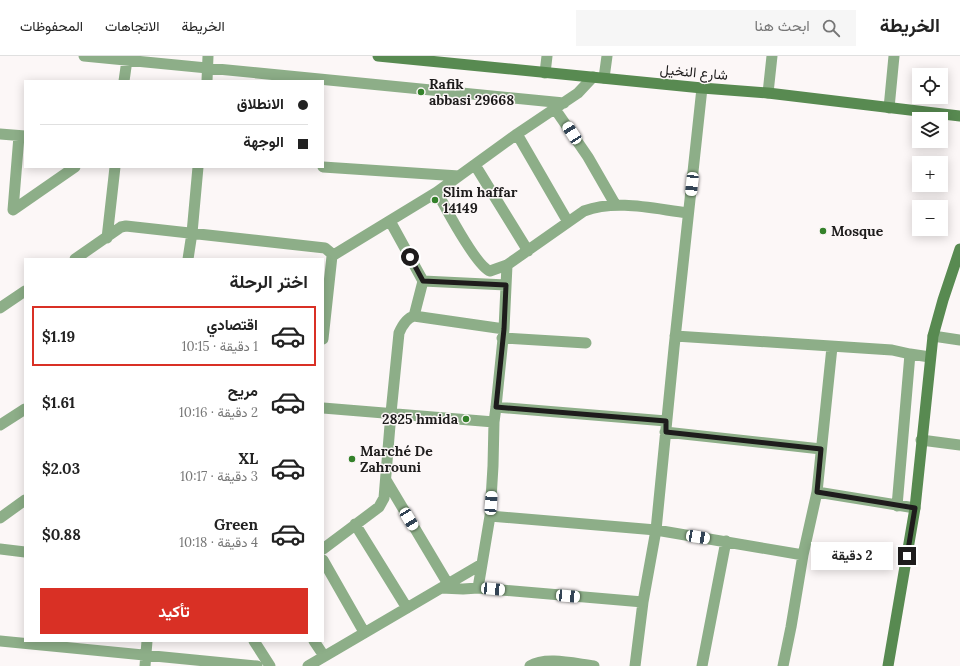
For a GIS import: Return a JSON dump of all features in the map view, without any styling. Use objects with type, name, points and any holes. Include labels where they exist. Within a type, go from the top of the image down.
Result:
[{"type":"main road","name":"شارع النخيل","points":[[378,56],[454,60],[598,78],[768,93],[960,116]]},
{"type":"main road","points":[[888,666],[915,508],[933,336],[960,249]]},
{"type":"street","points":[[84,56],[319,80]]},
{"type":"street","points":[[207,80],[208,56]]},
{"type":"street","points":[[545,72],[547,56]]},
{"type":"street","points":[[332,256],[437,192],[517,134],[578,94],[598,78],[607,56]]},
{"type":"street","points":[[768,93],[772,56]]},
{"type":"street","points":[[889,108],[894,56]]},
{"type":"street","points":[[124,80],[127,60]]},
{"type":"street","points":[[324,81],[560,106]]},
{"type":"street","points":[[635,666],[643,602],[656,530],[666,421],[702,88]]},
{"type":"street","points":[[560,106],[615,204]]},
{"type":"street","points":[[0,134],[22,136],[13,210],[74,168]]},
{"type":"street","points":[[517,134],[568,222]]},
{"type":"street","points":[[475,165],[528,251]]},
{"type":"street","points":[[324,167],[459,176]]},
{"type":"street","points":[[107,238],[115,168]]},
{"type":"street","points":[[188,258],[198,168]]},
{"type":"street","points":[[437,192],[468,244],[484,268],[490,272],[507,265],[584,211],[596,206],[615,204],[688,213]]},
{"type":"street","points":[[390,221],[423,281],[414,316]]},
{"type":"street","points":[[76,258],[121,227],[126,226],[325,248],[331,253],[332,256],[324,330]]},
{"type":"street","points":[[478,588],[490,516],[494,422],[503,334],[507,265]]},
{"type":"street","points":[[423,281],[506,285]]},
{"type":"street","points":[[0,308],[24,292]]},
{"type":"street","points":[[324,548],[372,513],[382,503],[384,498],[399,333],[405,321],[409,317],[414,316],[503,334],[586,343]]},
{"type":"street","points":[[675,336],[892,350],[930,357]]},
{"type":"street","points":[[933,336],[960,340]]},
{"type":"street","points":[[782,666],[791,627],[803,555],[817,492],[832,347]]},
{"type":"street","points":[[897,506],[910,354]]},
{"type":"street","points":[[496,407],[666,421]]},
{"type":"street","points":[[324,408],[494,422]]},
{"type":"street","points":[[0,425],[24,410]]},
{"type":"street","points":[[666,432],[821,449]]},
{"type":"street","points":[[921,440],[960,445]]},
{"type":"street","points":[[386,480],[445,586]]},
{"type":"street","points":[[817,492],[915,508]]},
{"type":"street","points":[[0,518],[24,501]]},
{"type":"street","points":[[490,516],[656,530],[803,555]]},
{"type":"street","points":[[356,524],[407,608]]},
{"type":"street","points":[[702,666],[726,541]]},
{"type":"street","points":[[0,549],[24,552]]},
{"type":"street","points":[[324,562],[364,632]]},
{"type":"street","points":[[308,666],[482,564]]},
{"type":"street","points":[[445,586],[463,589],[478,588],[643,602]]},
{"type":"street","points":[[0,641],[43,643],[145,661],[257,666]]},
{"type":"street","points":[[145,661],[147,642]]},
{"type":"street","points":[[255,642],[270,666]]},
{"type":"street","points":[[315,642],[324,656]]},
{"type":"street","points":[[530,666],[536,662],[559,662],[594,666]]},
{"type":"place","name":"Rafik abbasi 29668","points":[[421,92]]},
{"type":"place","name":"Slim haffar 14149","points":[[435,200]]},
{"type":"place","name":"Mosque","points":[[823,231]]},
{"type":"place","name":"2825 hmida","points":[[466,419]]},
{"type":"place","name":"Marché De Zahrouni","points":[[352,459]]},
{"type":"route","points":[[410,257],[423,281],[506,285],[504,329],[496,407],[666,421],[666,432],[821,449],[817,492],[915,508],[907,556]]}]
